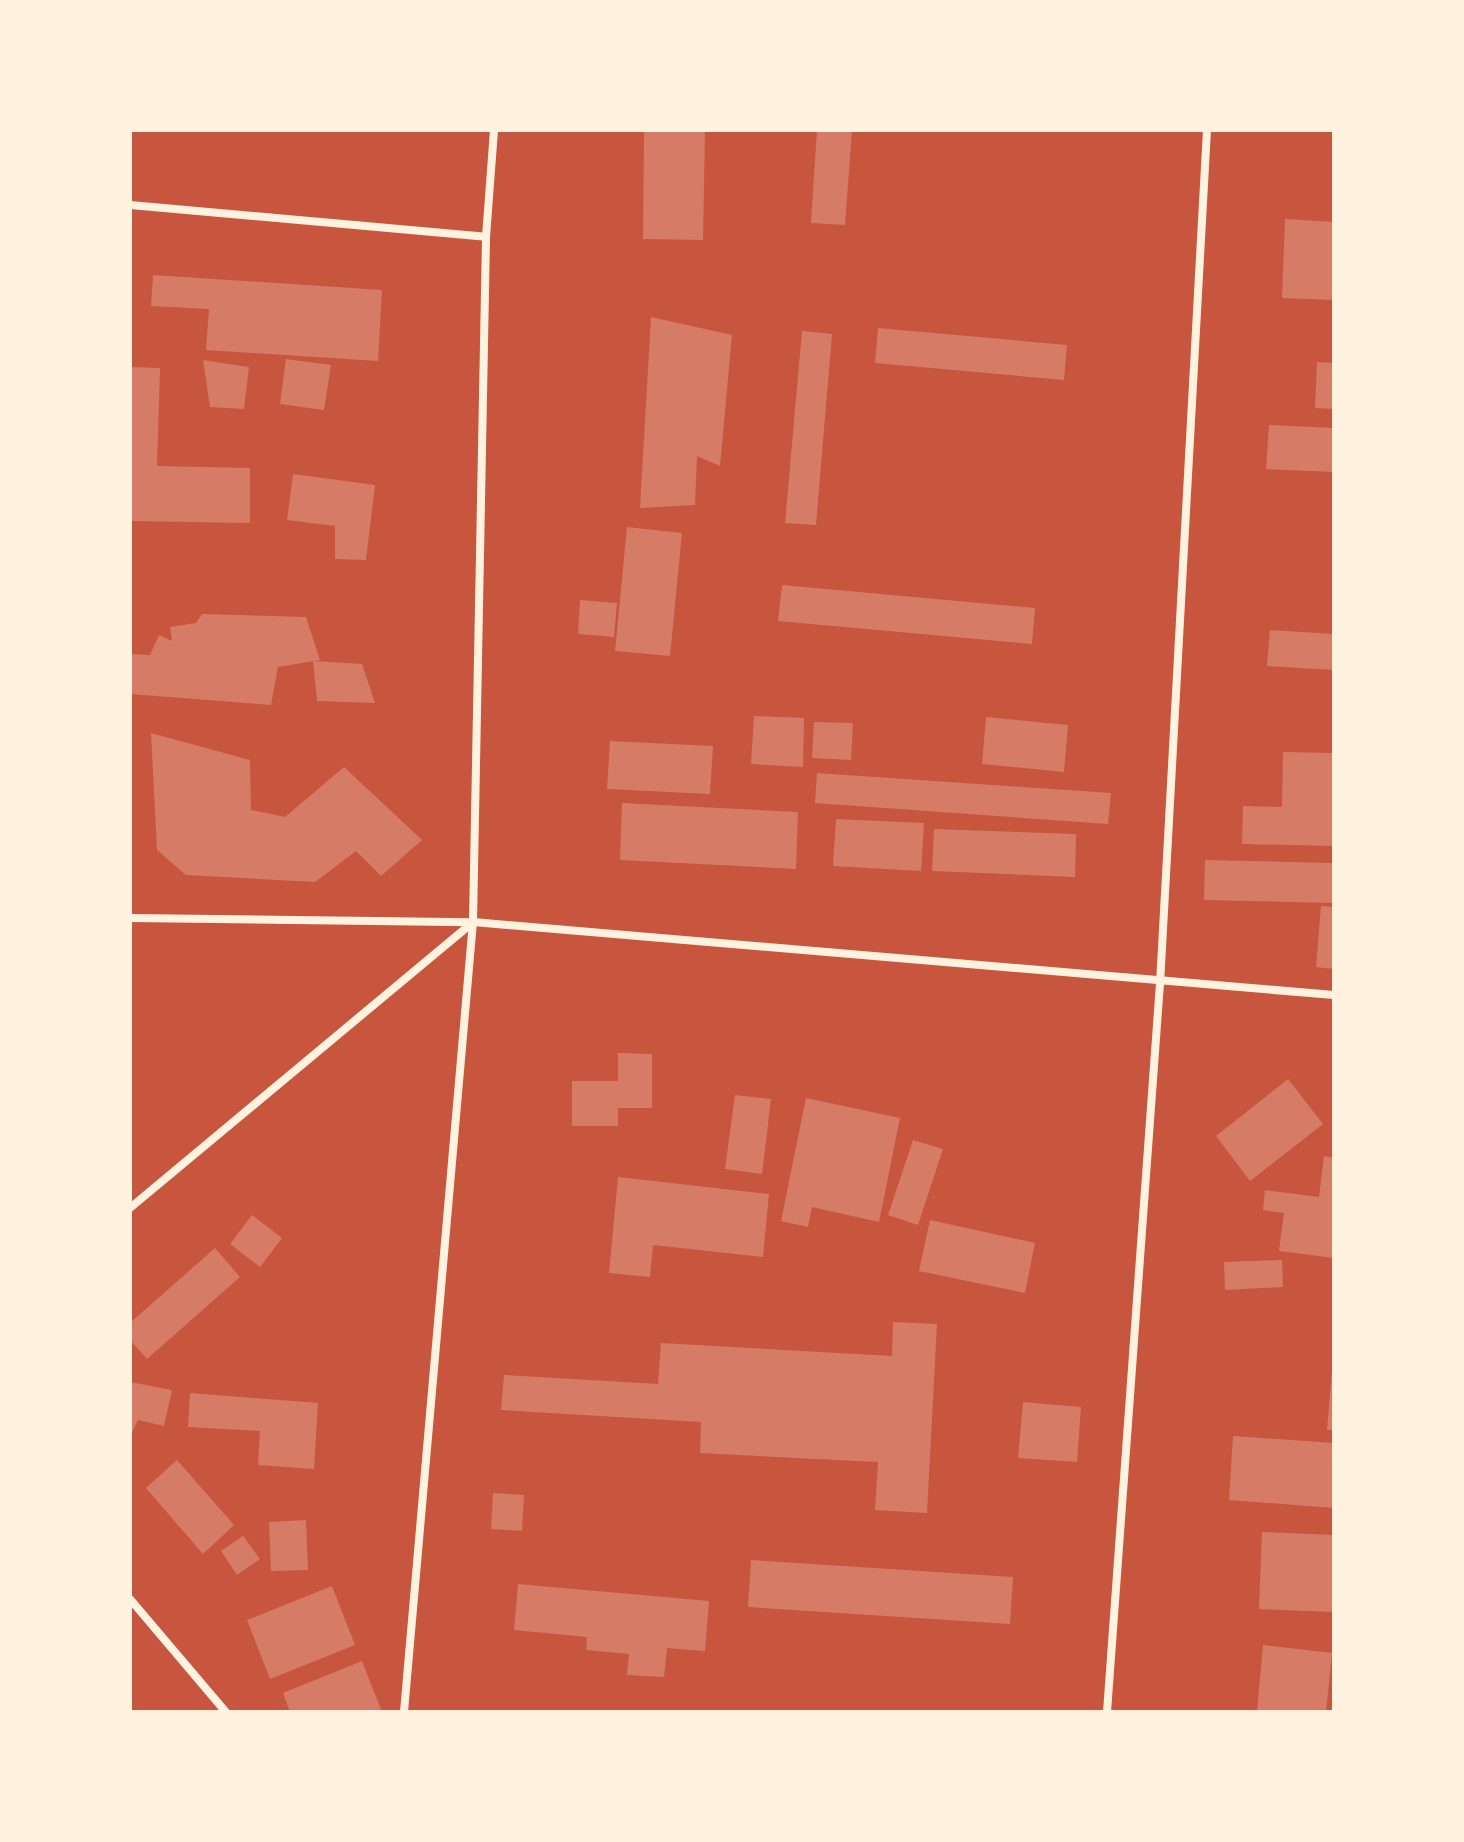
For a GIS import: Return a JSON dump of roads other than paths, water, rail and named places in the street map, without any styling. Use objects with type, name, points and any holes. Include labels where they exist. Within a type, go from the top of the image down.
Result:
[{"type":"street","points":[[404,1712],[473,922],[486,237],[494,130]]},
{"type":"street","points":[[1107,1712],[1160,984],[1207,130]]},
{"type":"street","points":[[130,205],[486,237]]},
{"type":"street","points":[[130,918],[473,922],[1160,984],[1334,995]]},
{"type":"street","points":[[130,1208],[473,922]]},
{"type":"street","points":[[130,1599],[226,1712]]}]
